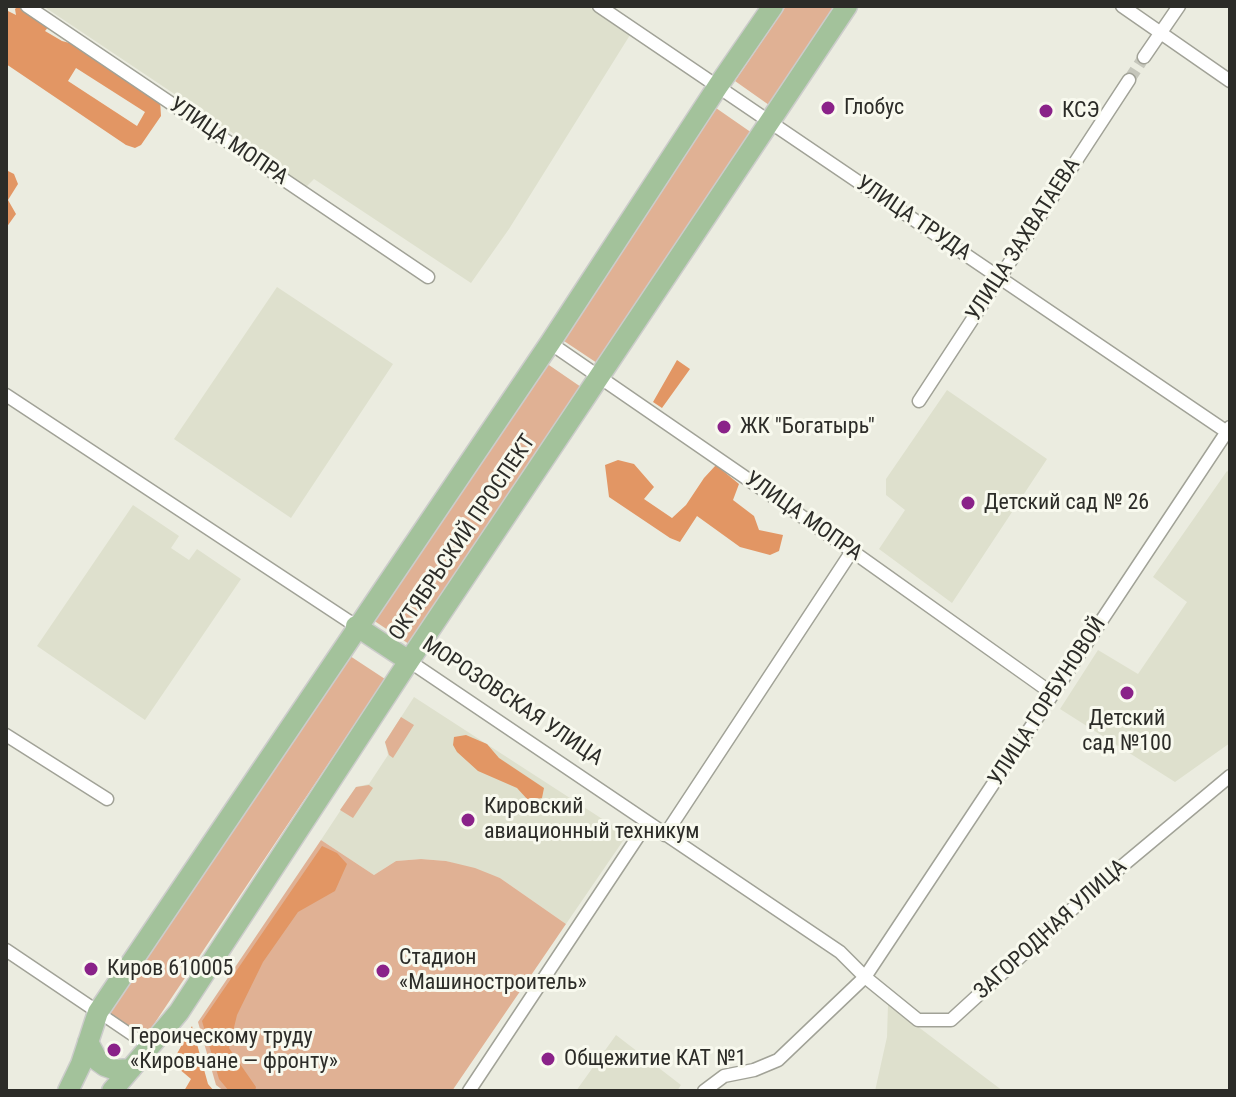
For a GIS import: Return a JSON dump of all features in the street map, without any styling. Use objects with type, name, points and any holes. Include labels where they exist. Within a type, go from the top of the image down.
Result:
[{"type":"main road","name":"ОКТЯБРЬСКИЙ ПРОСПЕКТ","points":[[68,1091],[98,1012],[550,343],[773,6]]},
{"type":"main road","name":"ОКТЯБРЬСКИЙ ПРОСПЕКТ","points":[[112,1091],[179,1012],[409,661],[847,6]]},
{"type":"main road","name":"МОРОЗОВСКАЯ УЛИЦА","points":[[356,626],[409,661]]},
{"type":"main road","points":[[88,1042],[98,1061],[105,1066],[116,1070],[131,1069]]},
{"type":"street","name":"УЛИЦА МОПРА","points":[[27,6],[428,277]]},
{"type":"street","name":"УЛИЦА ТРУДА","points":[[599,6],[1228,429]]},
{"type":"street","points":[[1122,6],[1230,81]]},
{"type":"street","points":[[1144,57],[1179,6]]},
{"type":"street","name":"УЛИЦА ЗАХВАТАЕВА","points":[[919,401],[1129,80]]},
{"type":"street","name":"УЛИЦА МОПРА","points":[[550,343],[1053,694]]},
{"type":"street","name":"МОРОЗОВСКАЯ УЛИЦА","points":[[6,395],[356,626]]},
{"type":"street","name":"УЛИЦА ГОРБУНОВОЙ","points":[[704,1091],[724,1076],[754,1070],[778,1060],[865,977],[1228,429]]},
{"type":"street","points":[[665,835],[852,551]]},
{"type":"street","name":"МОРОЗОВСКАЯ УЛИЦА","points":[[409,661],[840,952],[865,977]]},
{"type":"street","points":[[6,735],[107,799]]},
{"type":"street","name":"ЗАГОРОДНАЯ УЛИЦА","points":[[865,977],[918,1020],[951,1020],[1091,892],[1230,776]]},
{"type":"street","points":[[469,1091],[647,823]]},
{"type":"street","points":[[6,950],[151,1048]]},
{"type":"shaded area","points":[[23,6],[50,25],[45,31],[62,41],[81,46],[125,76],[127,82],[133,81],[160,100],[161,116],[141,145],[135,148],[126,145],[6,64],[6,10],[16,15],[15,9]],"holes":[[[76,68],[145,112],[137,126],[68,81]]]},
{"type":"shaded area","points":[[43,6],[588,6],[630,35],[509,229],[471,283],[314,179],[305,188],[287,176],[282,166]]},
{"type":"shaded area","points":[[786,6],[836,6],[769,105],[735,81]]},
{"type":"shaded area","points":[[716,108],[752,133],[597,363],[561,339]]},
{"type":"shaded area","points":[[6,170],[14,174],[18,184],[8,200],[16,214],[6,228]]},
{"type":"shaded area","points":[[277,287],[393,364],[291,518],[174,439]]},
{"type":"shaded area","points":[[677,360],[690,369],[662,408],[653,402]]},
{"type":"shaded area","points":[[546,363],[581,387],[409,644],[373,620]]},
{"type":"shaded area","points":[[947,390],[1047,459],[952,603],[879,549],[905,510],[886,495],[886,479]]},
{"type":"shaded area","points":[[618,460],[634,464],[654,487],[644,499],[672,518],[686,505],[716,465],[739,484],[733,500],[754,516],[759,530],[783,535],[779,551],[770,555],[740,547],[697,516],[680,542],[670,538],[609,497],[605,465]]},
{"type":"shaded area","points":[[1227,471],[1230,473],[1230,743],[1175,782],[1060,709],[1098,650],[1138,674],[1187,602],[1153,577]]},
{"type":"shaded area","points":[[133,505],[179,536],[171,548],[189,560],[197,549],[241,579],[145,720],[37,646]]},
{"type":"shaded area","points":[[350,656],[385,679],[144,1039],[109,1015]]},
{"type":"shaded area","name":"Кировский авиационный техникум","points":[[414,697],[627,835],[566,924],[500,878],[446,861],[421,859],[396,861],[374,875],[321,840],[356,787],[369,784],[388,755],[385,742]]},
{"type":"shaded area","points":[[401,717],[414,725],[393,758],[385,742]]},
{"type":"shaded area","points":[[466,735],[487,744],[499,758],[544,788],[542,798],[528,800],[517,788],[478,771],[453,745],[454,737]]},
{"type":"shaded area","points":[[369,785],[373,788],[353,818],[340,810],[356,787]]},
{"type":"shaded area","name":"Стадион «Машиностроитель»","points":[[321,840],[374,875],[396,861],[421,859],[475,868],[500,878],[566,924],[452,1091],[224,1091],[216,1085],[198,1022]]},
{"type":"shaded area","points":[[322,846],[337,853],[347,864],[335,891],[298,912],[263,962],[237,1015],[229,1048],[256,1087],[255,1091],[229,1091],[219,1079],[202,1021]]},
{"type":"shaded area","points":[[888,1004],[1003,1091],[875,1091],[887,1037]]},
{"type":"shaded area","points":[[192,1026],[208,1084],[214,1091],[184,1091],[191,1079],[172,1063]]},
{"type":"shaded area","points":[[616,1035],[681,1085],[677,1091],[576,1091]]},
{"type":"tunnel","points":[[1129,80],[1144,57]]},
{"type":"place","name":"Глобус","points":[[828,108]]},
{"type":"place","name":"КСЭ","points":[[1046,111]]},
{"type":"place","name":"ЖК \"Богатырь\"","points":[[724,427]]},
{"type":"place","name":"Детский сад № 26","points":[[968,503]]},
{"type":"place","name":"Детский сад №100","points":[[1127,693]]},
{"type":"place","name":"Кировский авиационный техникум","points":[[468,820]]},
{"type":"place","name":"Киров 610005","points":[[91,969]]},
{"type":"place","name":"Стадион «Машиностроитель»","points":[[383,971]]},
{"type":"place","name":"Героическому труду «Кировчане — фронту»","points":[[114,1050]]},
{"type":"place","name":"Общежитие КАТ №1","points":[[548,1059]]}]
